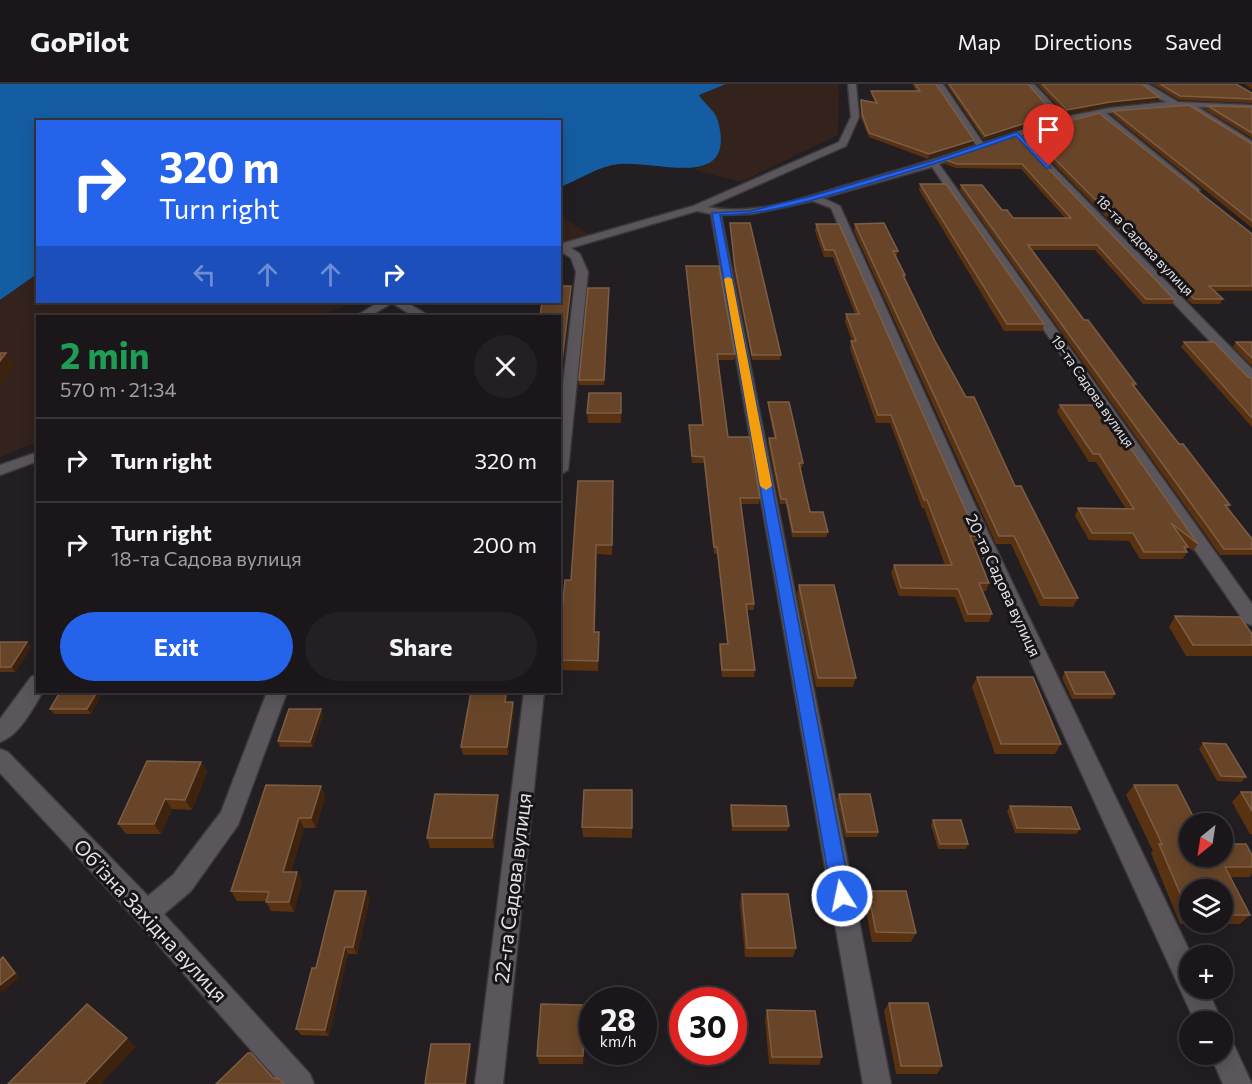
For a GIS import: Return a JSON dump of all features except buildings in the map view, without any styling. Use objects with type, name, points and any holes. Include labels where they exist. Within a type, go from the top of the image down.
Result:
[{"type":"street","points":[[561,248],[706,210],[843,144],[855,117],[852,84]]},
{"type":"street","points":[[939,84],[981,146]]},
{"type":"street","points":[[1030,84],[1063,120]]},
{"type":"street","points":[[1143,84],[1155,94],[1176,104]]},
{"type":"street","points":[[706,210],[750,213],[814,198],[934,163],[1063,120],[1151,104],[1251,106]]},
{"type":"street","points":[[1190,105],[1252,145]]},
{"type":"street","points":[[1101,113],[1208,200]]},
{"type":"street","name":"18-та Садова вулиця","points":[[1017,134],[1252,377]]},
{"type":"street","name":"19-та Садова вулиця","points":[[934,163],[1252,618]]},
{"type":"street","name":"20-та Садова вулиця","points":[[814,198],[835,206],[967,505],[1179,958]]},
{"type":"street","points":[[706,210],[877,1084]]},
{"type":"street","points":[[561,248],[576,256],[582,272],[561,461]]},
{"type":"street","points":[[364,315],[385,303]]},
{"type":"street","points":[[400,303],[420,315]]},
{"type":"street","points":[[0,470],[36,457]]},
{"type":"street","points":[[0,733],[16,716],[36,685]]},
{"type":"street","points":[[147,913],[182,883],[230,818],[277,693]]},
{"type":"street","name":"22-га Садова вулиця","points":[[489,1084],[534,693]]},
{"type":"street","name":"Обʼїзна Західна вулиця","points":[[0,758],[147,913],[300,1084]]},
{"type":"street","points":[[1229,1065],[1238,1084]]},
{"type":"shaded area","points":[[726,84],[839,84],[838,135],[741,182],[698,171],[695,168],[704,166],[718,156],[720,141],[718,120],[699,95]]},
{"type":"shaded area","points":[[561,216],[589,235],[561,244]]},
{"type":"shaded area","points":[[36,275],[36,303],[352,303],[323,315],[36,315],[36,442],[0,457],[0,300]]},
{"type":"water","points":[[0,84],[726,84],[699,95],[717,117],[721,143],[716,157],[705,165],[690,168],[635,164],[611,165],[561,187],[561,120],[36,120],[36,275],[0,300]]},
{"type":"slow traffic","points":[[728,279],[766,486]]},
{"type":"route","points":[[842,896],[716,213],[750,213],[814,198],[934,163],[1017,134],[1049,166]]}]
